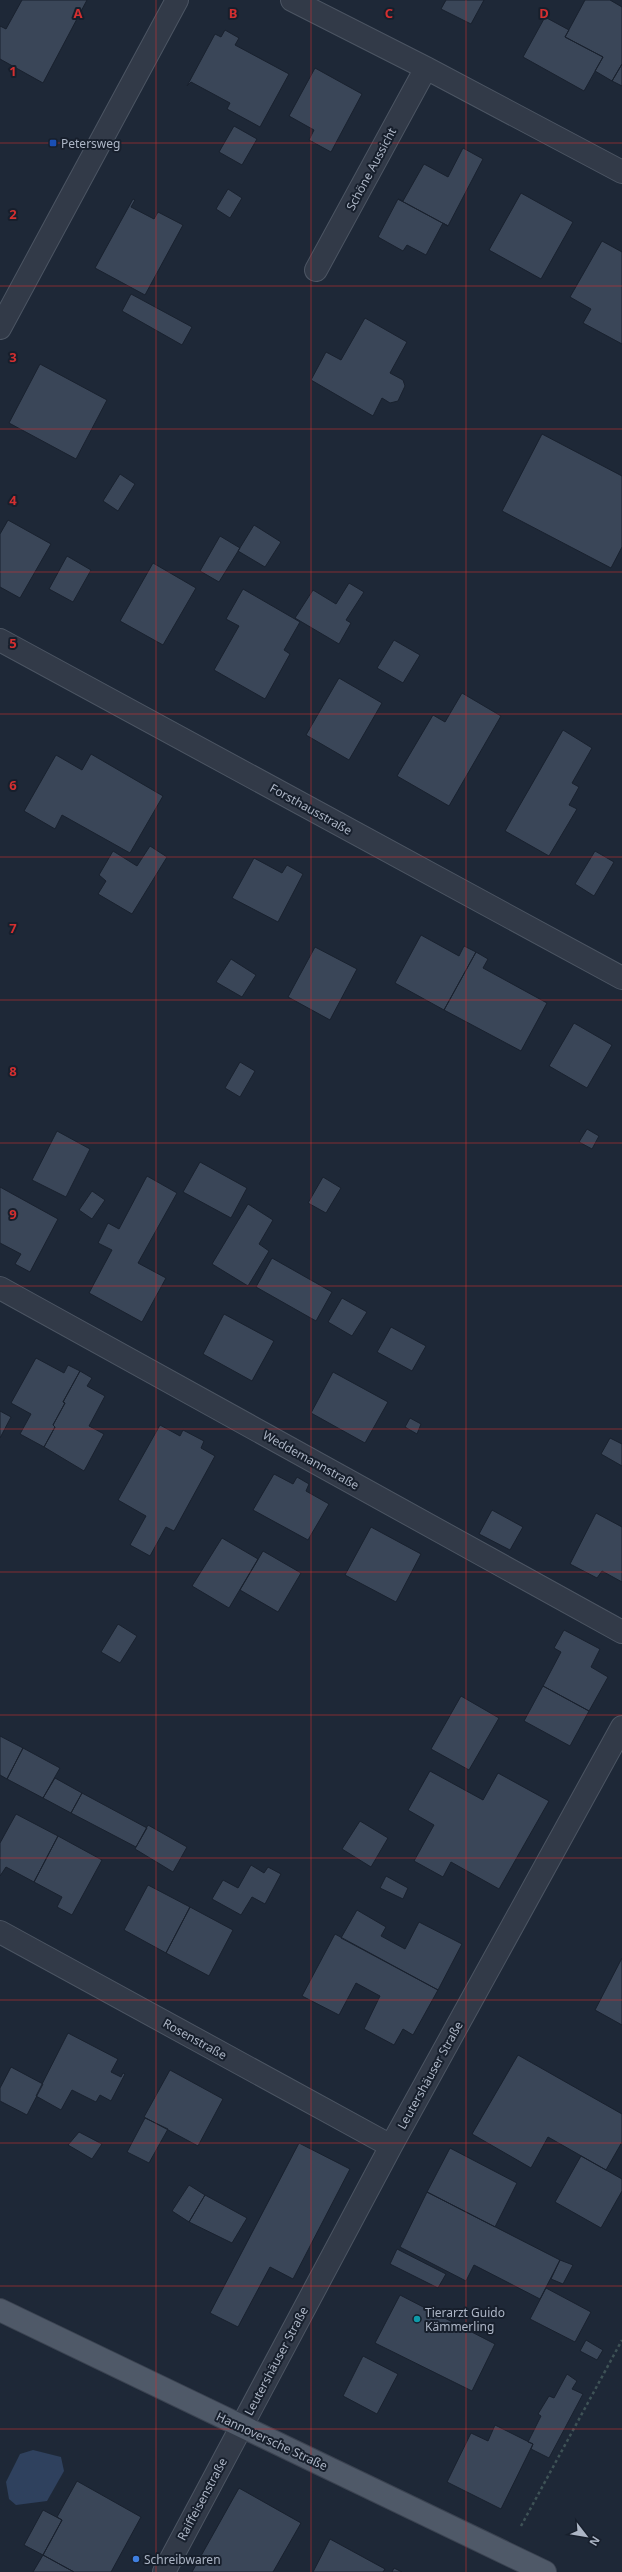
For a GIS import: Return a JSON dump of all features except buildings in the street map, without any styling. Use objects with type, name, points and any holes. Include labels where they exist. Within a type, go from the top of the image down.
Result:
[{"type":"main road","name":"Hannoversche Straße","points":[[0,2310],[545,2572]]},
{"type":"street","points":[[0,328],[177,0]]},
{"type":"street","points":[[292,0],[426,68],[622,172]]},
{"type":"street","name":"Schöne Aussicht","points":[[316,270],[426,68]]},
{"type":"street","name":"Forsthausstraße","points":[[0,640],[622,978]]},
{"type":"street","name":"Weddemannstraße","points":[[0,1288],[622,1632]]},
{"type":"street","name":"Leutershäuser Straße","points":[[241,2426],[391,2146],[622,1727]]},
{"type":"street","name":"Rosenstraße","points":[[0,1932],[391,2146]]},
{"type":"street","name":"Raiffeisenstraße","points":[[164,2572],[241,2426]]},
{"type":"path","points":[[517,2534],[622,2340]]},
{"type":"water","points":[[33,2450],[61,2457],[64,2471],[47,2501],[16,2505],[9,2499],[6,2482],[20,2454]]},
{"type":"place","name":"Petersweg","points":[[53,143]]},
{"type":"place","name":"Tierarzt Guido Kämmerling","points":[[417,2319]]},
{"type":"place","name":"Schreibwaren","points":[[136,2559]]}]
